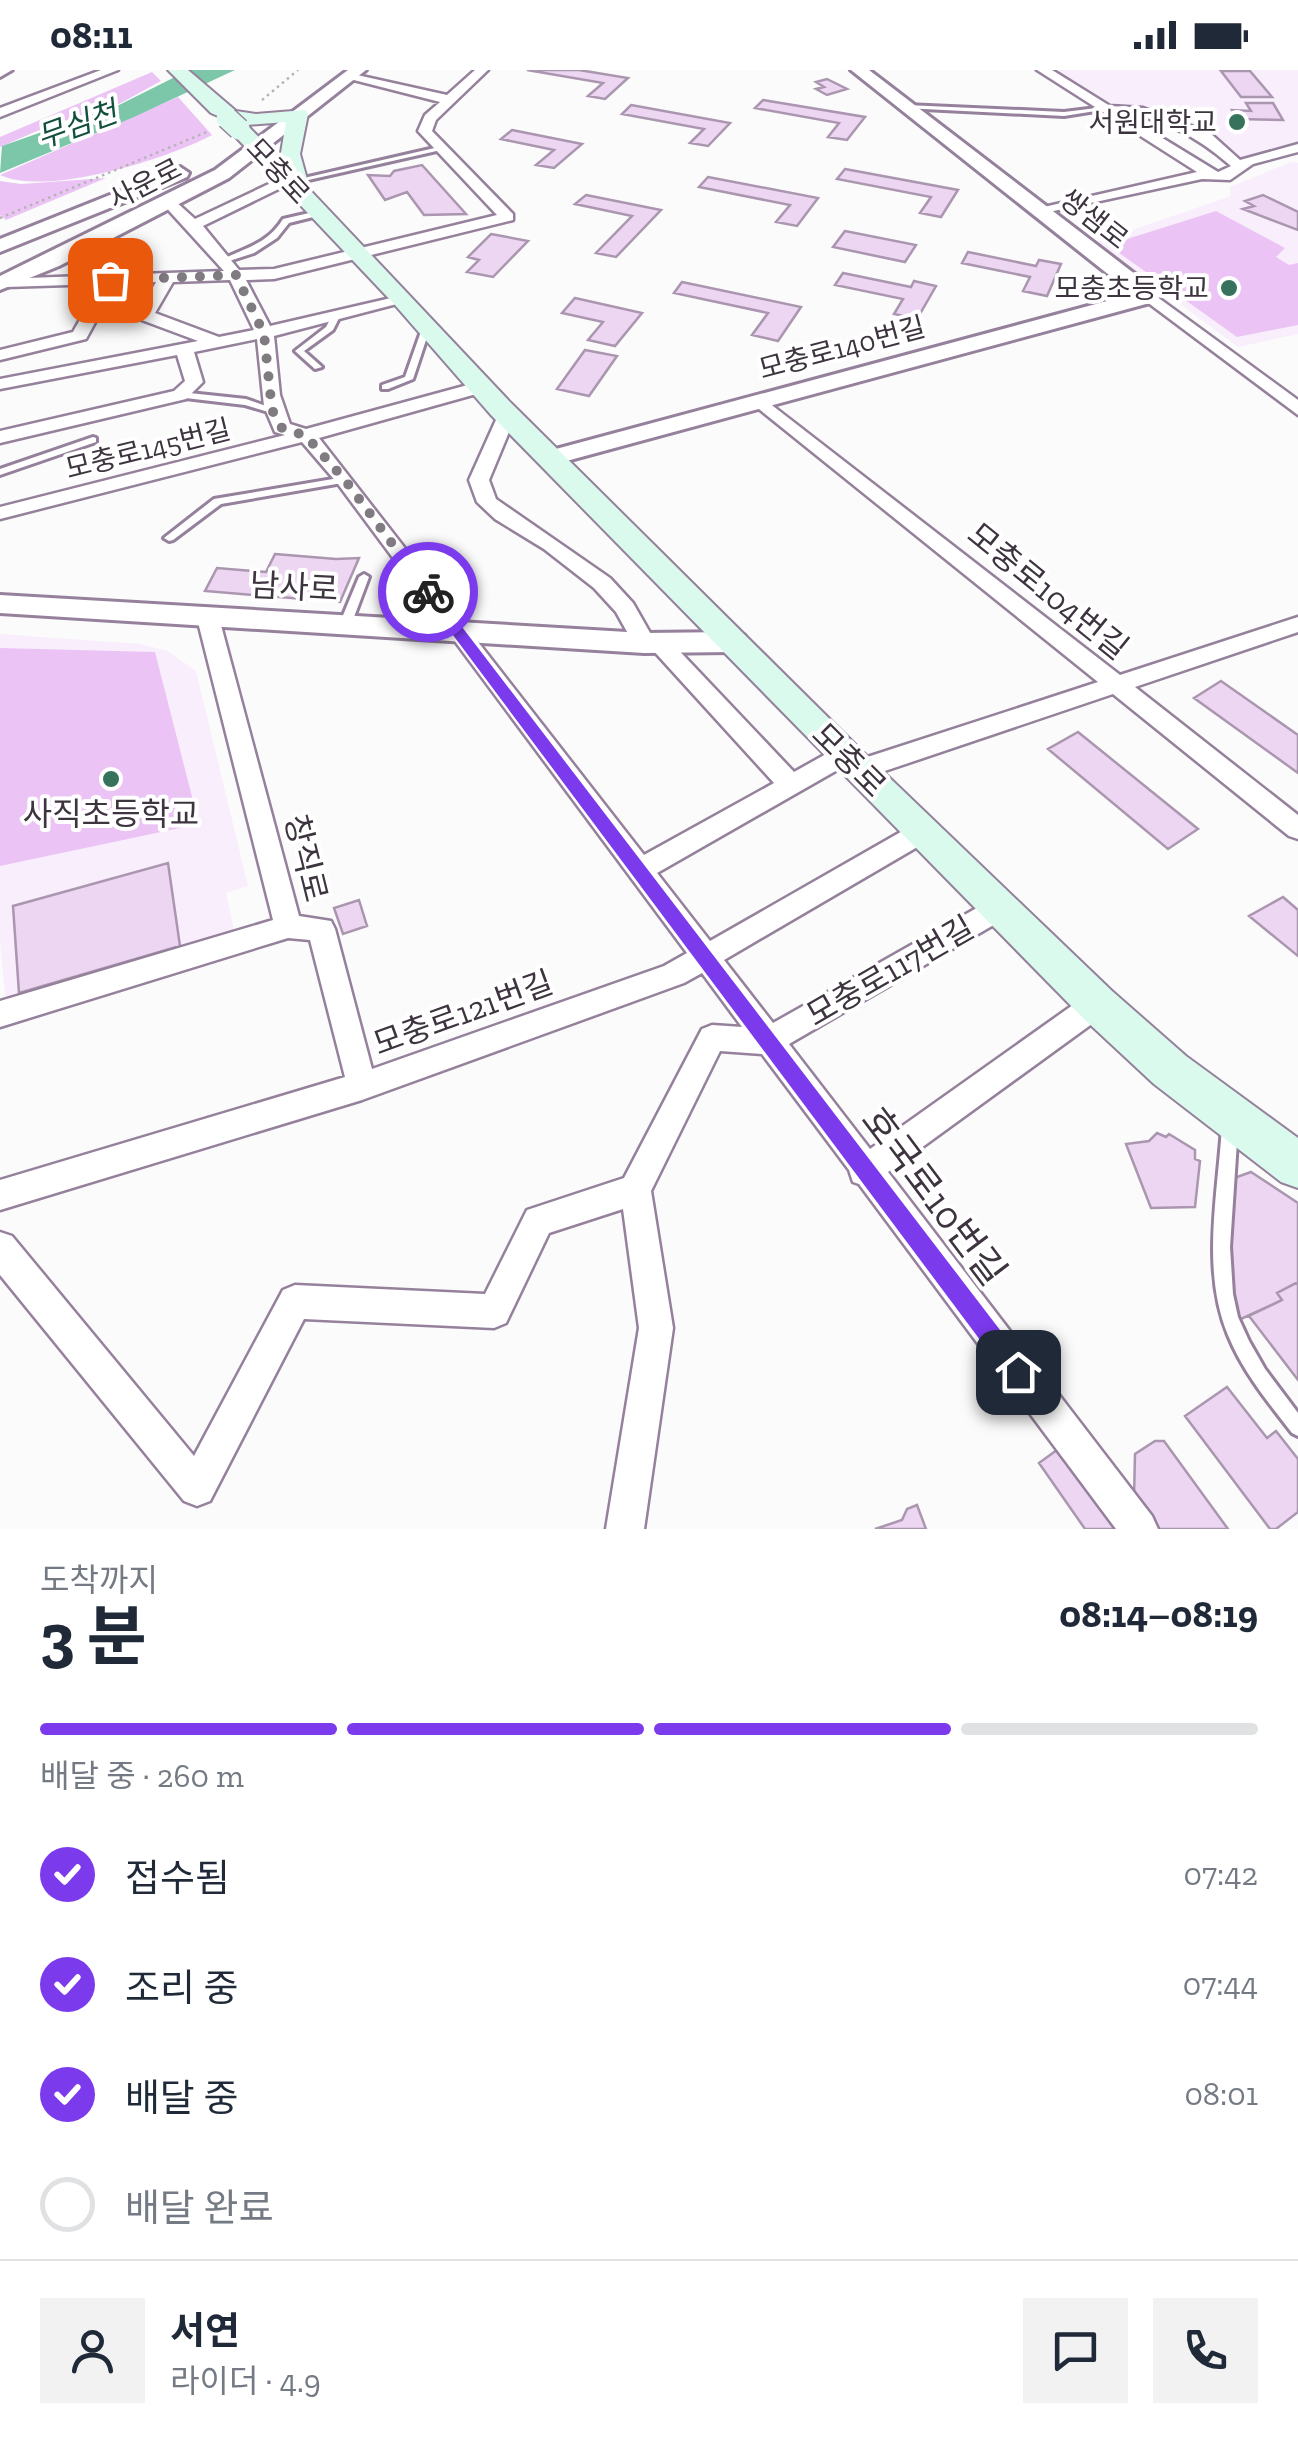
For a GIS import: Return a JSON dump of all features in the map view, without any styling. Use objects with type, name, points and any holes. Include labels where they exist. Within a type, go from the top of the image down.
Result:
[{"type":"main road","name":"모충로","points":[[177,70],[416,312],[507,415],[922,832],[1170,1070],[1298,1166]]},
{"type":"main road","points":[[238,134],[261,121],[298,114],[289,154],[300,192]]},
{"type":"street","points":[[0,113],[112,70]]},
{"type":"street","points":[[3,283],[166,278],[230,268],[274,274],[508,216],[439,149],[426,131],[430,118],[482,70]]},
{"type":"street","name":"쌍샘로","points":[[859,70],[1298,409]]},
{"type":"street","points":[[1044,70],[1214,176]]},
{"type":"street","points":[[353,73],[450,100]]},
{"type":"street","name":"사운로","points":[[3,283],[222,174],[238,134],[298,114],[353,73]]},
{"type":"street","points":[[1105,109],[1138,111],[1205,136],[1240,168]]},
{"type":"street","points":[[1040,212],[1202,175],[1225,177],[1298,148]]},
{"type":"street","points":[[0,246],[146,190],[202,162]]},
{"type":"street","points":[[192,226],[300,192]]},
{"type":"street","points":[[169,203],[230,268],[264,334],[272,410]]},
{"type":"street","points":[[166,278],[145,314],[218,342]]},
{"type":"street","points":[[21,380],[1,354],[80,336],[110,280]]},
{"type":"street","name":"모충로140번길","points":[[550,458],[1149,296]]},
{"type":"street","points":[[0,384],[264,334],[336,316],[416,312]]},
{"type":"street","points":[[0,437],[180,395],[194,382],[184,349]]},
{"type":"street","name":"모충로145번길","points":[[0,512],[306,436],[481,387]]},
{"type":"street","name":"모충로104번길","points":[[760,401],[1298,829]]},
{"type":"street","name":"호국로10번길","points":[[272,410],[282,428],[306,436],[345,480],[1138,1529]]},
{"type":"street","points":[[507,415],[478,480],[487,502],[602,583],[652,644],[791,784]]},
{"type":"street","name":"남사로","points":[[0,604],[652,644],[734,642]]},
{"type":"street","name":"창직로","points":[[208,618],[288,926],[321,929],[362,1086]]},
{"type":"street","points":[[640,870],[791,784],[851,762],[1116,687],[1298,624]]},
{"type":"street","name":"모충로121번길","points":[[0,1196],[362,1086],[674,975],[922,832]]},
{"type":"street","name":"모충로117번길","points":[[634,1190],[712,1038],[767,1041],[1000,908]]},
{"type":"street","points":[[0,1014],[288,926]]},
{"type":"street","points":[[864,1171],[1098,1004]]},
{"type":"street","points":[[0,1248],[197,1488],[295,1302],[494,1311],[538,1220],[634,1190],[649,1265],[656,1328],[625,1529]]},
{"type":"lane","points":[[906,107],[1064,114],[1105,109]]},
{"type":"lane","points":[[300,192],[439,149]]},
{"type":"lane","name":"모충로","points":[[230,268],[279,234],[300,192]]},
{"type":"lane","points":[[385,387],[409,379],[416,312]]},
{"type":"lane","points":[[318,367],[299,352],[330,328],[336,316]]},
{"type":"lane","points":[[180,395],[246,402],[272,410]]},
{"type":"lane","points":[[0,472],[93,440]]},
{"type":"lane","points":[[169,538],[218,500],[345,480]]},
{"type":"lane","points":[[346,625],[364,577]]},
{"type":"lane","points":[[1230,1118],[1222,1267],[1230,1318],[1254,1370],[1298,1427]]},
{"type":"path","points":[[0,218],[113,170]]},
{"type":"shaded area","name":"서원대학교","points":[[1049,70],[1298,70],[1298,145],[1242,160],[1155,115],[1087,95]]},
{"type":"shaded area","points":[[152,72],[161,81],[119,104],[51,125],[0,147],[0,137]]},
{"type":"shaded area","points":[[178,97],[212,135],[138,164],[76,178],[21,181],[0,175]]},
{"type":"shaded area","name":"모충초등학교","points":[[1291,162],[1298,163],[1298,334],[1238,347],[1097,242],[1231,196],[1230,187]]},
{"type":"shaded area","points":[[106,178],[6,220],[0,215],[0,181],[21,184]]},
{"type":"shaded area","name":"모충초등학교","points":[[1216,211],[1285,248],[1276,257],[1289,265],[1298,263],[1298,325],[1237,337],[1108,245]]},
{"type":"shaded area","name":"사직초등학교","points":[[0,634],[140,644],[168,651],[196,671],[248,886],[226,893],[235,935],[6,1003],[0,943]]},
{"type":"shaded area","points":[[0,648],[155,652],[199,824],[0,866]]},
{"type":"water","name":"무심천","points":[[189,70],[235,70],[0,173],[2,146],[119,105]]},
{"type":"building","points":[[527,70],[579,70],[628,78],[605,99],[588,96],[603,83]]},
{"type":"building","points":[[1221,71],[1250,71],[1272,97],[1241,97]]},
{"type":"building","points":[[827,79],[847,89],[827,95],[816,89],[824,87],[816,82]]},
{"type":"building","points":[[763,100],[865,117],[847,140],[828,137],[839,123],[755,108]]},
{"type":"building","points":[[1246,103],[1273,103],[1283,120],[1237,119],[1232,110],[1251,111]]},
{"type":"building","points":[[631,105],[730,123],[708,146],[690,143],[704,129],[622,114]]},
{"type":"building","points":[[512,130],[582,144],[554,168],[536,165],[554,150],[501,139]]},
{"type":"building","points":[[422,165],[466,214],[424,215],[407,192],[385,200],[368,175],[390,176],[394,171]]},
{"type":"building","points":[[845,169],[958,190],[941,217],[920,213],[931,197],[837,179]]},
{"type":"building","points":[[708,177],[818,198],[797,226],[776,222],[790,205],[699,187]]},
{"type":"building","points":[[586,195],[661,210],[616,257],[596,253],[632,216],[575,204]]},
{"type":"building","points":[[1263,195],[1298,212],[1298,230],[1243,209],[1254,206],[1245,201]]},
{"type":"building","points":[[845,231],[916,245],[905,262],[833,247]]},
{"type":"building","points":[[491,234],[528,241],[493,277],[467,272],[479,260],[468,257]]},
{"type":"building","points":[[968,252],[1036,266],[1039,260],[1061,264],[1047,296],[1023,291],[1030,277],[962,263]]},
{"type":"building","points":[[843,273],[911,287],[914,281],[936,286],[917,319],[894,314],[903,299],[835,285]]},
{"type":"building","points":[[682,282],[801,307],[778,341],[752,335],[768,313],[674,293]]},
{"type":"building","points":[[575,298],[642,313],[615,346],[588,340],[603,322],[562,313]]},
{"type":"building","points":[[585,350],[617,356],[589,396],[557,389]]},
{"type":"building","points":[[275,554],[359,558],[340,602],[205,591],[217,568],[266,572]]},
{"type":"building","points":[[1221,681],[1298,735],[1298,773],[1194,698]]},
{"type":"building","points":[[1078,732],[1198,829],[1168,849],[1048,749]]},
{"type":"building","points":[[168,863],[180,946],[19,993],[13,906]]},
{"type":"building","points":[[1283,897],[1298,910],[1298,956],[1249,916]]},
{"type":"building","points":[[359,900],[367,926],[343,934],[334,908]]},
{"type":"building","points":[[1157,1133],[1166,1137],[1169,1134],[1195,1150],[1195,1159],[1200,1161],[1195,1207],[1151,1208],[1126,1144],[1149,1141]]},
{"type":"building","points":[[1251,1172],[1298,1203],[1298,1282],[1277,1293],[1282,1300],[1230,1324],[1220,1183]]},
{"type":"building","points":[[1298,1282],[1298,1380],[1249,1316],[1282,1300],[1277,1293]]},
{"type":"building","points":[[1227,1387],[1267,1438],[1276,1431],[1298,1459],[1298,1512],[1276,1529],[1270,1529],[1185,1416]]},
{"type":"building","points":[[1155,1441],[1164,1441],[1228,1529],[1155,1529],[1134,1498],[1135,1454]]},
{"type":"building","points":[[1061,1447],[1119,1529],[1085,1529],[1039,1463]]},
{"type":"building","points":[[917,1505],[926,1529],[875,1529],[902,1520],[907,1509]]},
{"type":"way so far","points":[[110,280],[236,275],[264,334],[272,410],[282,428],[306,436],[345,480],[428,592]]},
{"type":"place","name":"서원대학교","points":[[1237,122]]},
{"type":"place","name":"모충초등학교","points":[[1229,288]]},
{"type":"place","name":"사직초등학교","points":[[111,779]]},
{"type":"route","points":[[428,592],[1018,1372]]}]
